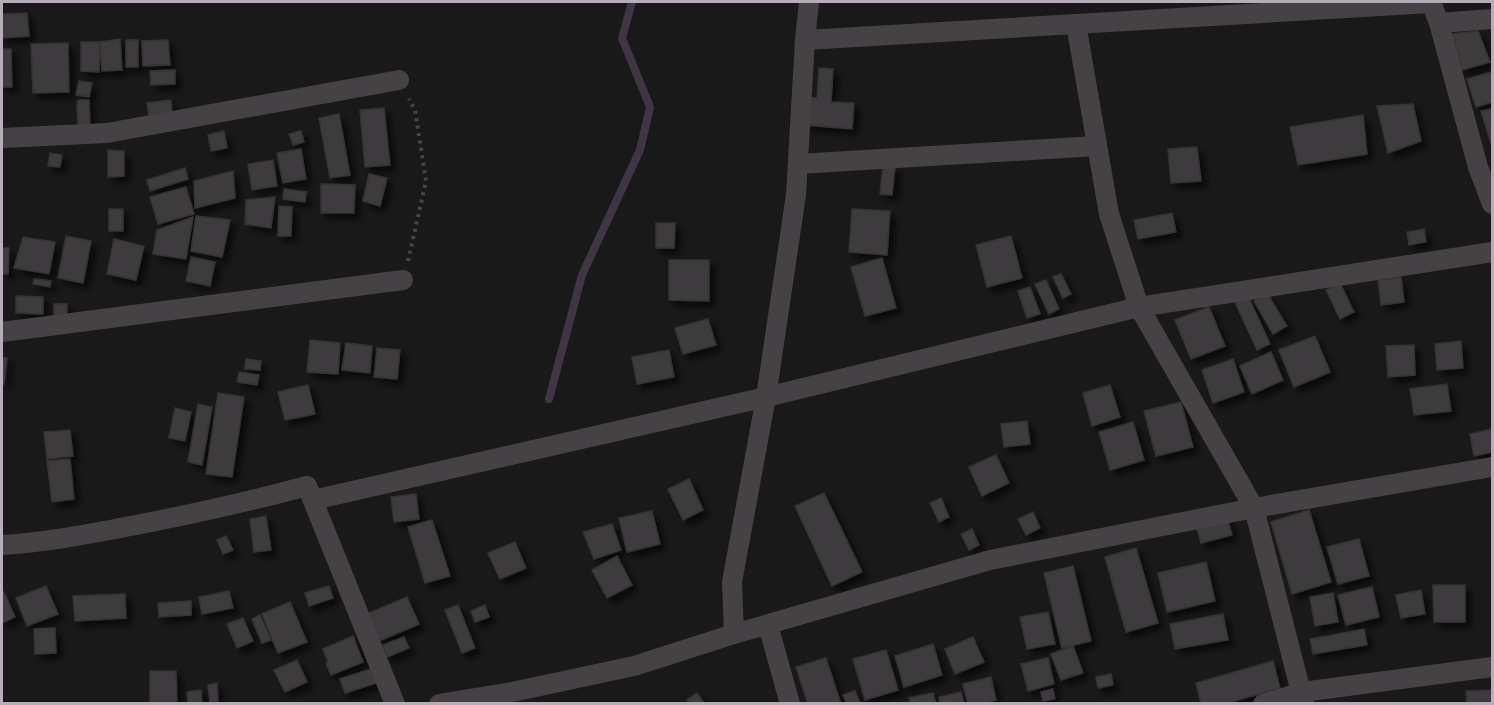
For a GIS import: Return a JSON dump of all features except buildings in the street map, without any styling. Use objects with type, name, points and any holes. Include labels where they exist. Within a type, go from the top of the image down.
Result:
[{"type":"street","points":[[734,634],[732,582],[765,397],[796,195],[809,2]]},
{"type":"street","points":[[805,40],[1076,24],[1131,11],[1431,2],[1485,164],[1492,204]]},
{"type":"street","points":[[1439,23],[1492,19]]},
{"type":"street","points":[[1076,24],[1109,214],[1139,307],[1254,508],[1303,698]]},
{"type":"street","points":[[2,138],[107,133],[399,80]]},
{"type":"street","points":[[798,164],[1097,146]]},
{"type":"street","points":[[313,500],[765,397],[1139,307],[1492,252]]},
{"type":"street","points":[[2,332],[404,280]]},
{"type":"street","points":[[439,704],[512,692],[634,666],[734,634],[990,560],[1254,508],[1492,467]]},
{"type":"street","points":[[2,545],[76,536],[171,519],[307,486],[395,704]]},
{"type":"street","points":[[768,625],[790,704]]},
{"type":"street","points":[[1263,704],[1492,667]]},
{"type":"path","points":[[399,80],[415,110],[426,181],[404,280]]},
{"type":"waterway","points":[[549,399],[582,275],[640,150],[650,107],[622,38],[632,2]]}]
